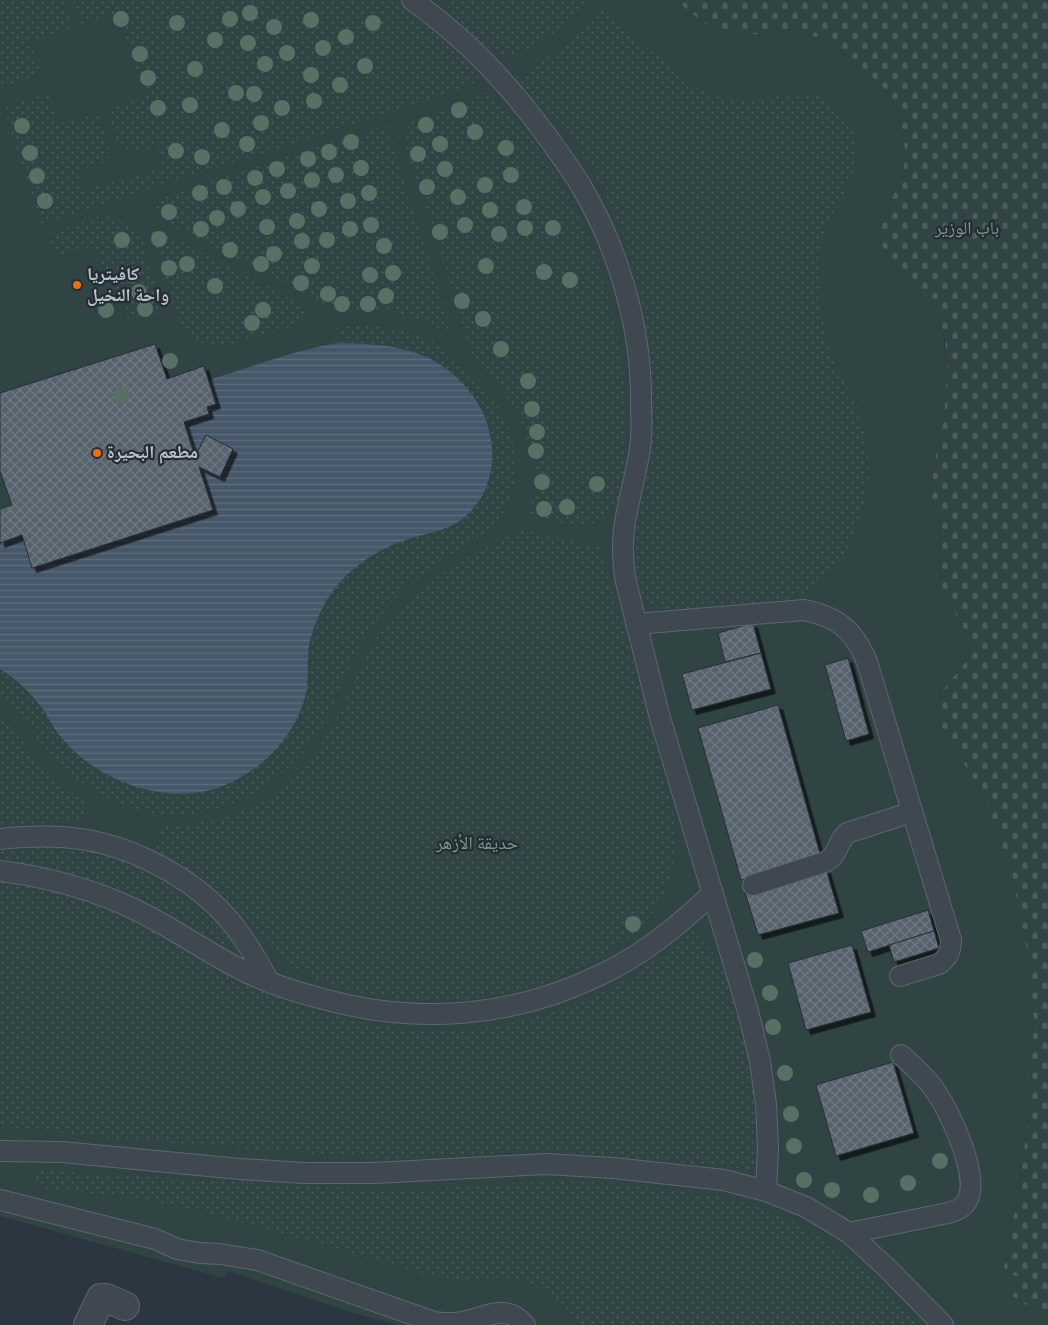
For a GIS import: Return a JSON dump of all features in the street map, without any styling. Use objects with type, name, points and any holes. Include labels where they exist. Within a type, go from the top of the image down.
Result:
[{"type":"street","points":[[88,1325],[101,1298],[106,1298],[125,1306]]},
{"type":"lane","points":[[412,0],[460,38],[499,76],[523,104],[581,185],[601,224],[618,265],[630,307],[638,350],[641,395],[640,440],[624,528],[624,578],[660,718],[748,1011],[760,1061],[766,1104],[768,1148],[766,1191]]},
{"type":"lane","points":[[636,624],[804,610],[822,614],[837,621],[850,632],[860,646],[867,662],[950,940],[951,948],[945,960],[939,964],[900,976]]},
{"type":"lane","points":[[753,884],[826,862],[834,856],[847,833],[912,812]]},
{"type":"lane","points":[[0,840],[30,836],[86,840],[122,849],[157,864],[211,902],[234,926],[253,953],[269,982]]},
{"type":"lane","points":[[0,871],[61,883],[101,895],[137,911],[206,951],[269,982],[338,1003],[377,1011],[418,1014],[459,1014],[496,1010],[532,1002],[568,990],[602,975],[642,952],[679,924],[713,893]]},
{"type":"lane","points":[[848,1233],[959,1210],[967,1202],[970,1194],[970,1175],[957,1132],[948,1111],[935,1090],[902,1055]]},
{"type":"lane","points":[[0,1151],[62,1152],[231,1169],[304,1173],[374,1173],[546,1164],[613,1168],[724,1180],[766,1191],[806,1207],[848,1233],[888,1268],[943,1325]]},
{"type":"lane","points":[[0,1200],[155,1239],[177,1249],[257,1260],[434,1322],[461,1322],[487,1314],[499,1313],[512,1315],[526,1325]]},
{"type":"green space","name":"حديقة الأزهر","points":[[0,0],[675,0],[703,23],[730,33],[761,35],[791,30],[823,39],[857,63],[886,90],[897,110],[903,131],[905,150],[904,166],[881,228],[881,243],[901,276],[938,314],[942,326],[947,366],[946,396],[934,464],[931,494],[938,517],[940,582],[945,597],[963,626],[968,639],[969,652],[964,664],[940,694],[937,707],[939,723],[983,795],[1012,873],[1026,947],[1034,1023],[1028,1119],[1018,1192],[1003,1273],[1023,1278],[1012,1296],[1048,1319],[1048,1325],[397,1325],[354,1313],[228,1271],[223,1278],[0,1216]]},
{"type":"green space","points":[[0,0],[63,0],[72,28],[30,41],[41,74],[0,88]]},
{"type":"green space","points":[[73,0],[389,0],[412,15],[451,46],[482,79],[426,101],[40,224],[4,107],[48,92],[59,124],[98,112],[110,155],[105,162],[78,170],[84,190],[164,168],[157,146],[133,152],[119,148],[106,109],[145,97],[118,13],[81,25]]},
{"type":"green space","points":[[442,0],[589,0],[547,38],[521,52],[509,55],[490,50],[468,30]]},
{"type":"green space","name":"باب الوزير","points":[[675,0],[1048,0],[1048,1319],[1012,1296],[1023,1278],[1003,1273],[1018,1192],[1028,1119],[1034,1023],[1026,947],[983,795],[939,723],[937,707],[940,694],[958,672],[963,626],[945,597],[940,582],[938,517],[931,494],[934,464],[946,396],[947,366],[945,340],[938,314],[901,276],[881,243],[881,228],[904,166],[903,131],[897,110],[886,90],[857,63],[823,39],[791,30],[761,35],[730,33],[703,23]]},
{"type":"green space","points":[[603,9],[687,82],[705,92],[725,98],[742,100],[758,100],[790,94],[818,97],[844,116],[853,131],[856,149],[855,168],[850,182],[828,223],[822,242],[820,261],[821,299],[822,319],[832,359],[854,397],[863,426],[868,456],[868,483],[863,509],[847,550],[838,564],[823,580],[806,592],[787,600],[672,610],[661,608],[646,601],[636,587],[633,573],[634,542],[649,464],[652,384],[649,343],[633,264],[620,226],[603,190],[583,155],[560,124],[516,78],[562,46]]},
{"type":"green space","points":[[488,90],[532,139],[568,194],[595,255],[614,318],[620,350],[626,416],[623,486],[617,503],[612,510],[598,521],[589,524],[569,524],[530,514],[534,472],[527,438],[514,408],[472,354],[404,139],[410,123]]},
{"type":"green space","points":[[387,125],[453,337],[426,322],[398,313],[370,310],[338,311],[157,217],[155,199]]},
{"type":"green space","points":[[107,214],[140,233],[162,310],[128,320],[121,291],[116,292],[114,285],[108,286],[95,245],[56,257],[49,234]]},
{"type":"green space","points":[[149,224],[300,304],[305,310],[304,319],[290,327],[241,342],[209,345],[201,342],[192,336],[177,316]]},
{"type":"green space","points":[[368,324],[403,331],[424,338],[447,352],[469,370],[488,392],[503,417],[513,443],[516,470],[511,497],[496,522],[490,528],[478,538],[437,563],[400,594],[387,608],[367,635],[354,657],[329,714],[312,741],[279,776],[260,790],[239,802],[216,810],[168,815],[131,808],[98,793],[68,772],[42,745],[18,714],[0,700],[0,669],[30,694],[66,743],[98,769],[134,787],[308,678],[308,656],[314,628],[334,588],[366,558],[384,548],[403,541],[483,495],[489,480],[493,461],[488,423],[479,405],[468,389],[451,371],[405,348],[372,344],[337,343],[340,325]]},
{"type":"green space","points":[[523,530],[599,547],[627,639],[676,825],[673,866],[663,895],[647,920],[613,949],[580,968],[527,988],[472,998],[416,1000],[356,992],[316,979],[291,965],[269,948],[228,903],[202,879],[155,853],[163,825],[194,823],[222,818],[248,808],[272,795],[293,778],[312,758],[328,734],[375,640],[403,604],[418,590],[451,567],[486,547]]},
{"type":"green space","points":[[0,719],[13,731],[52,777],[88,803],[82,821],[0,828]]},
{"type":"green space","points":[[18,844],[62,846],[98,852],[140,868],[178,892],[195,906],[228,937],[226,943],[221,945],[148,903],[94,881],[38,866],[0,860],[0,846]]},
{"type":"green space","points":[[0,881],[72,897],[107,908],[155,930],[249,984],[294,1004],[341,1018],[390,1027],[438,1030],[487,1027],[534,1018],[581,1002],[625,980],[651,963],[692,931],[725,968],[746,1039],[753,1082],[758,1170],[546,1150],[392,1159],[122,1139],[0,1126]]},
{"type":"green space","points":[[35,1170],[392,1189],[562,1181],[621,1183],[717,1196],[752,1205],[815,1234],[866,1272],[918,1325],[583,1325],[563,1304],[531,1284],[501,1277],[470,1280],[442,1278],[198,1210],[129,1197],[34,1187]]},
{"type":"water","points":[[337,343],[395,347],[412,352],[429,358],[444,367],[459,380],[473,396],[482,411],[492,444],[492,461],[484,493],[474,508],[461,520],[444,529],[385,548],[361,563],[341,582],[324,605],[313,629],[309,649],[307,688],[299,713],[289,732],[276,749],[260,764],[242,777],[222,786],[202,792],[181,794],[145,789],[110,776],[94,767],[66,743],[35,700],[19,683],[0,669],[0,543],[22,535],[32,567],[199,467],[220,477],[233,449],[206,435],[195,457],[184,422],[209,414],[207,407],[216,404],[209,380],[288,355]]},
{"type":"building","name":"مطعم البحيرة","points":[[155,344],[167,379],[204,366],[216,404],[207,407],[209,414],[184,422],[195,457],[206,435],[233,449],[220,477],[199,467],[213,510],[32,568],[22,535],[0,543],[0,509],[12,505],[0,471],[0,393]]},
{"type":"building","points":[[753,623],[761,653],[725,662],[718,633]]},
{"type":"building","points":[[761,653],[771,689],[692,710],[682,674]]},
{"type":"building","points":[[848,658],[869,734],[846,741],[825,665]]},
{"type":"building","points":[[778,705],[821,857],[741,880],[698,728]]},
{"type":"building","points":[[826,869],[839,913],[758,935],[745,892]]},
{"type":"building","points":[[928,910],[934,931],[868,952],[861,931]]},
{"type":"building","points":[[934,931],[939,948],[894,962],[889,945]]},
{"type":"building","points":[[852,945],[871,1012],[806,1030],[788,963]]},
{"type":"building","points":[[893,1062],[914,1133],[836,1156],[816,1085]]},
{"type":"place","name":"كافيتريا واحة النخيل","points":[[77,285]]},
{"type":"place","name":"مطعم البحيرة","points":[[97,453]]}]
